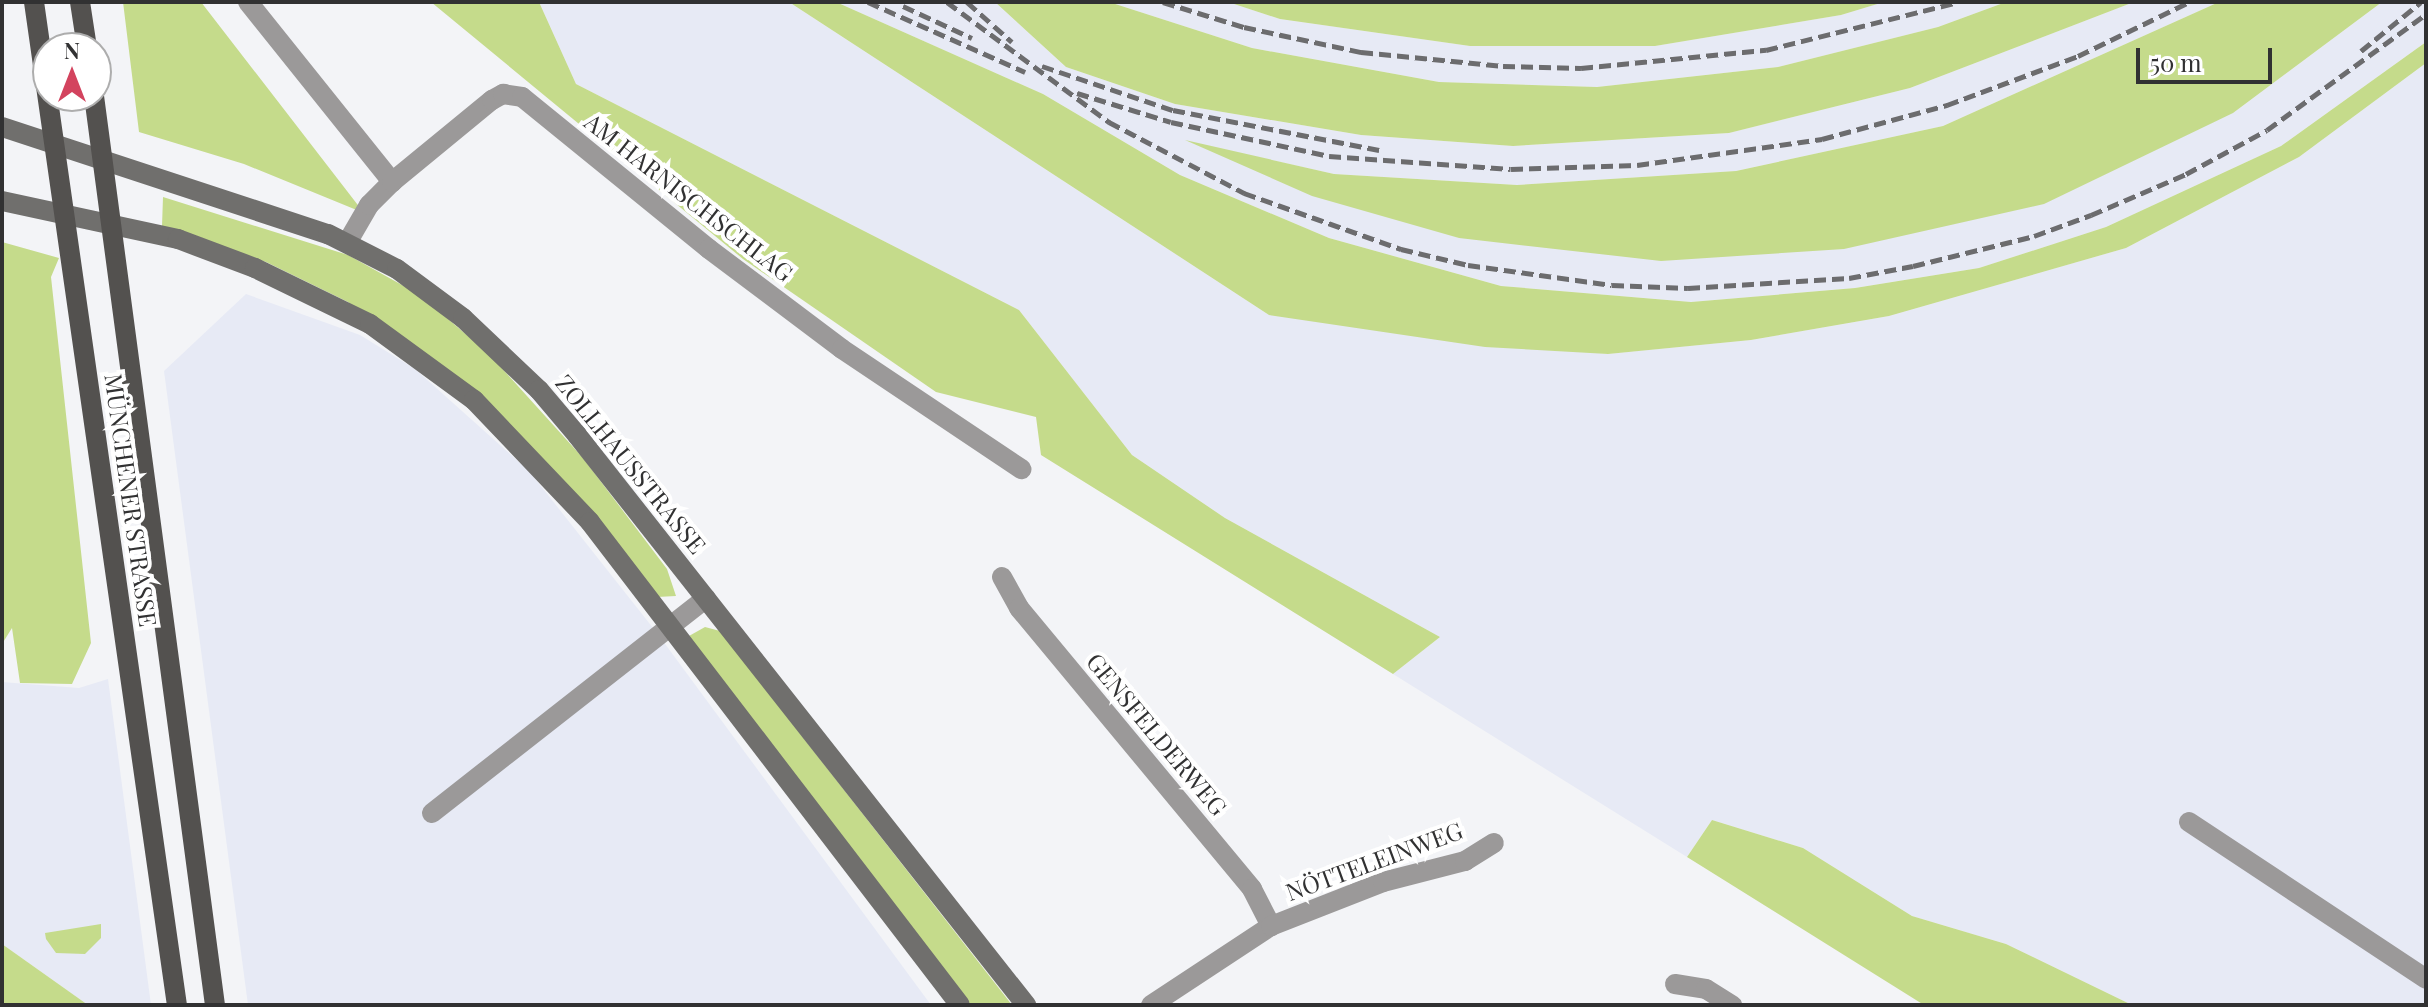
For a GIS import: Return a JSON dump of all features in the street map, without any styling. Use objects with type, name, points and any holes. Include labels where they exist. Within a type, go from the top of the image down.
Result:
[{"type":"main road","name":"MÜNCHENER STRASSE","points":[[34,2],[177,1005]]},
{"type":"main road","points":[[80,2],[85,32]]},
{"type":"main road","name":"MÜNCHENER STRASSE","points":[[96,112],[215,1005]]},
{"type":"main road","name":"ZOLLHAUSSTRASSE","points":[[2,127],[259,208],[347,243],[447,305],[522,373],[706,598],[1026,1005]]},
{"type":"main road","points":[[2,201],[178,239],[255,268],[370,324],[416,354],[536,460],[672,627],[960,1005]]},
{"type":"street","points":[[248,2],[392,182]]},
{"type":"street","name":"AM HARNISCHSCHLAG","points":[[347,243],[369,205],[392,182],[492,100],[503,94],[522,97],[793,313],[1021,469]]},
{"type":"street","name":"GENSFELDERWEG","points":[[1002,577],[1019,608],[1252,889],[1271,926]]},
{"type":"street","points":[[432,813],[706,598]]},
{"type":"street","points":[[2189,822],[2426,979]]},
{"type":"street","name":"NÖTTELEINWEG","points":[[1151,1005],[1271,926],[1383,882],[1465,861],[1494,843]]},
{"type":"street","points":[[1675,984],[1706,989],[1732,1005]]},
{"type":"shaded area","points":[[539,2],[789,2],[1269,315],[1607,354],[1751,340],[1889,316],[2126,248],[2299,157],[2426,63],[2426,1005],[2132,1005],[2006,944],[1912,916],[1803,848],[1712,820],[1687,857],[1393,674],[1440,637],[1225,518],[1132,455],[1019,310],[576,84]]},
{"type":"shaded area","points":[[836,2],[995,2],[1066,67],[1175,104],[1361,135],[1513,146],[1729,133],[1910,88],[2134,2],[2219,2],[1943,126],[1736,171],[1517,185],[1334,174],[1190,142],[1459,238],[2233,113],[2382,2],[2426,2],[2426,42],[2281,146],[2106,227],[1979,268],[1855,288],[1691,302],[1501,286],[1329,238],[1180,175],[1043,94]]},
{"type":"shaded area","points":[[1109,2],[1228,2],[1280,19],[1470,46],[1655,46],[1841,15],[1884,2],[2006,2],[1938,27],[1778,67],[1597,87],[1439,82],[1252,48]]},
{"type":"shaded area","points":[[246,294],[360,335],[415,369],[529,471],[657,633],[931,1005],[248,1005],[164,371]]},
{"type":"shaded area","points":[[108,679],[151,1005],[88,1005],[2,944],[2,682],[79,688]]},
{"type":"green space","points":[[123,2],[201,2],[364,213],[244,164],[139,132]]},
{"type":"green space","points":[[431,2],[539,2],[576,84],[1019,310],[1132,455],[1225,518],[1440,637],[1393,674],[1041,455],[1036,417],[936,392],[743,259]]},
{"type":"green space","points":[[789,2],[836,2],[1043,94],[1180,175],[1329,238],[1501,286],[1691,302],[1855,288],[1979,268],[2106,227],[2281,146],[2426,42],[2426,63],[2299,157],[2126,248],[1889,316],[1751,340],[1608,354],[1485,347],[1269,315]]},
{"type":"green space","points":[[995,2],[1109,2],[1252,48],[1439,82],[1597,87],[1778,67],[1938,27],[2006,2],[2134,2],[1910,88],[1729,133],[1513,146],[1361,135],[1175,104],[1066,67]]},
{"type":"green space","points":[[1228,2],[1884,2],[1841,15],[1655,46],[1470,46],[1280,19]]},
{"type":"green space","points":[[2219,2],[2382,2],[2233,113],[2044,204],[1844,249],[1661,261],[1459,238],[1312,196],[1185,140],[1334,174],[1517,185],[1736,171],[1943,126]]},
{"type":"green space","points":[[163,197],[348,255],[420,295],[489,354],[583,458],[667,569],[676,596],[657,597],[559,477],[348,302],[266,262],[162,226]]},
{"type":"green space","points":[[2,242],[59,258],[51,277],[91,643],[72,684],[20,683],[12,628],[2,644]]},
{"type":"green space","points":[[705,627],[720,631],[1012,1005],[964,1005],[689,636]]},
{"type":"green space","points":[[1712,820],[1803,848],[1912,916],[2006,944],[2132,1005],[1924,1005],[1687,857]]},
{"type":"green space","points":[[101,924],[101,938],[85,954],[56,953],[46,939],[45,933]]},
{"type":"green space","points":[[2,944],[88,1005],[2,1005]]},
{"type":"railway","points":[[868,2],[1025,72]]},
{"type":"railway","points":[[947,2],[1109,122],[1244,193],[1401,249],[1468,265],[1612,285],[1688,288],[1849,278],[1913,266],[2034,236],[2091,215],[2186,174],[2267,130],[2426,14]]},
{"type":"railway","points":[[967,2],[1012,42]]},
{"type":"railway","points":[[1163,2],[1244,27],[1361,52],[1503,66],[1581,68],[1766,50],[1958,2]]},
{"type":"railway","points":[[1077,93],[1171,122],[1329,156],[1511,169],[1637,165],[1822,139],[1947,105],[2078,56],[2189,2]]},
{"type":"railway","points":[[2361,51],[2421,2]]},
{"type":"railway","points":[[903,6],[972,38]]},
{"type":"railway","points":[[1042,66],[1173,110],[1379,150]]}]
